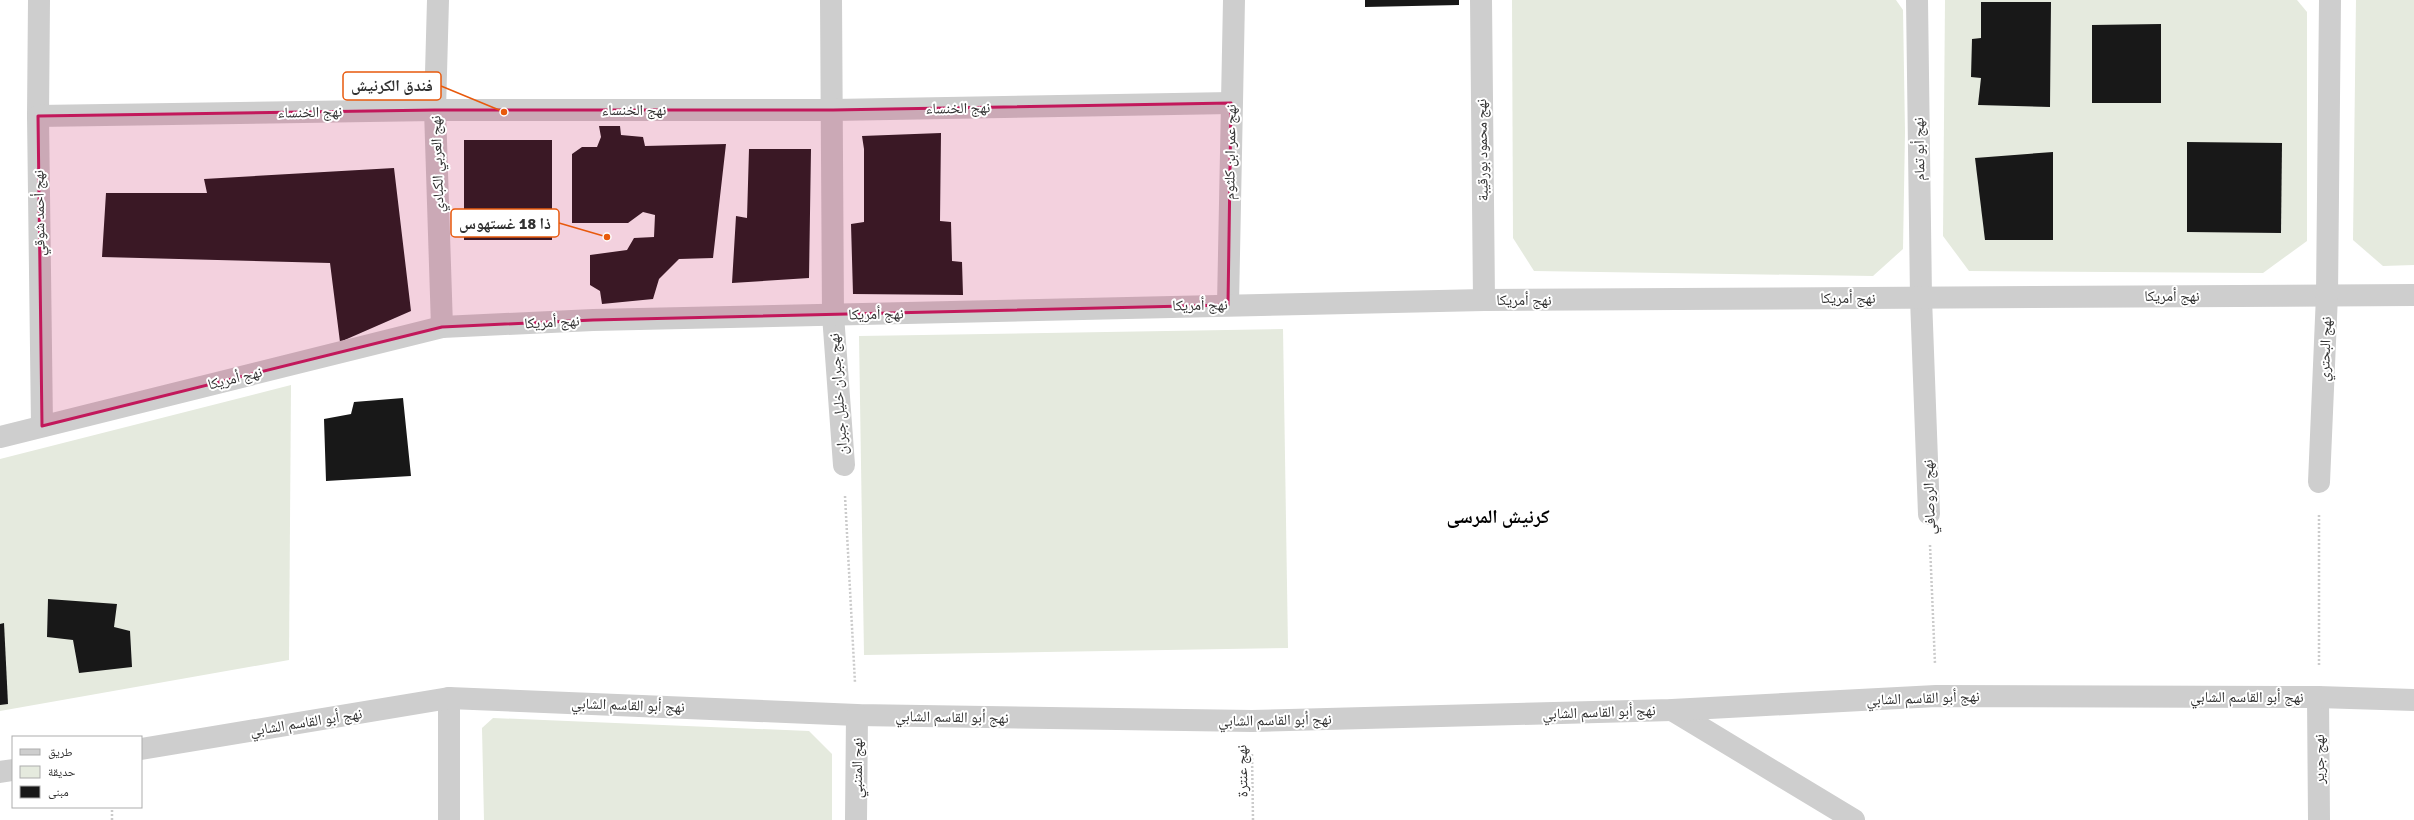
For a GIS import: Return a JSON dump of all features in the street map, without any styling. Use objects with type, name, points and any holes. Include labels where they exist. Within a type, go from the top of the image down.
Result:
[{"type":"street","name":"نهج أحمد شوقي","points":[[39,0],[38,116],[42,426]]},
{"type":"street","name":"نهج العربي الكبادي","points":[[438,0],[435,110],[442,327]]},
{"type":"street","name":"نهج جبران خليل جبران","points":[[831,0],[832,315],[844,466]]},
{"type":"street","name":"نهج عمر ابن كلثوم","points":[[1228,305],[1234,0]]},
{"type":"street","name":"نهج محمود بورقيبة","points":[[1481,0],[1484,300]]},
{"type":"street","name":"نهج أبو تمام","points":[[1917,0],[1921,298]]},
{"type":"street","name":"نهج البحتري","points":[[2319,482],[2327,295],[2330,0]]},
{"type":"street","name":"نهج الخنساء","points":[[38,116],[435,110],[832,110],[1231,103]]},
{"type":"street","name":"نهج أمريكا","points":[[0,437],[442,327],[593,320],[1484,300],[2414,295]]},
{"type":"street","name":"نهج الروصافي","points":[[1921,298],[1929,514]]},
{"type":"street","name":"نهج أبو القاسم الشابي","points":[[142,749],[449,698],[857,715],[1252,722],[1672,710],[1936,696],[2318,697],[2414,700]]},
{"type":"street","name":"نهج جرير","points":[[2318,697],[2319,820]]},
{"type":"street","points":[[449,698],[449,820]]},
{"type":"street","points":[[1672,710],[1854,820]]},
{"type":"street","name":"نهج المتنبي","points":[[856,820],[857,715]]},
{"type":"street","points":[[0,772],[12,770]]},
{"type":"path","name":"نهج جبران خليل جبران","points":[[844,466],[857,715]]},
{"type":"path","points":[[2318,697],[2319,482]]},
{"type":"path","name":"نهج الروصافي","points":[[1929,514],[1936,696]]},
{"type":"path","name":"نهج عنترة","points":[[1252,722],[1254,820]]},
{"type":"path","points":[[112,808],[112,820]]},
{"type":"highlighted area","points":[[1231,103],[1228,305],[593,320],[442,327],[42,426],[38,116],[435,110],[833,110]]},
{"type":"green space","points":[[1512,0],[1896,0],[1903,10],[1905,132],[1903,249],[1873,276],[1534,271],[1513,238]]},
{"type":"green space","points":[[1945,0],[2297,0],[2307,12],[2307,241],[2263,273],[1969,271],[1943,236]]},
{"type":"green space","points":[[2356,0],[2414,0],[2414,265],[2383,266],[2353,240]]},
{"type":"green space","points":[[1283,329],[1288,648],[864,655],[859,336]]},
{"type":"green space","points":[[291,385],[289,660],[0,711],[0,459]]},
{"type":"green space","points":[[493,718],[809,731],[832,754],[832,820],[484,820],[482,728]]},
{"type":"building","points":[[1365,0],[1459,0],[1459,5],[1365,7]]},
{"type":"building","points":[[1981,2],[2051,2],[2050,107],[1978,105],[1981,78],[1971,77],[1972,39],[1981,38]]},
{"type":"building","points":[[2161,24],[2161,103],[2092,103],[2092,25]]},
{"type":"building","points":[[599,126],[620,126],[621,135],[643,137],[645,146],[726,144],[713,258],[679,259],[659,279],[653,299],[602,304],[600,291],[590,285],[590,255],[627,250],[634,238],[654,237],[655,215],[643,212],[628,223],[572,223],[572,154],[582,147],[597,147],[601,137]]},
{"type":"building","points":[[941,133],[940,221],[951,222],[952,261],[962,262],[963,295],[853,294],[851,224],[864,222],[864,149],[862,136]]},
{"type":"building","points":[[464,140],[552,140],[552,240],[464,240]]},
{"type":"building","points":[[2187,142],[2282,143],[2281,233],[2187,232]]},
{"type":"building","points":[[749,149],[811,149],[809,278],[732,283],[736,216],[747,218]]},
{"type":"building","points":[[2053,152],[2053,240],[1985,240],[1975,158]]},
{"type":"building","points":[[394,168],[411,311],[340,342],[330,263],[102,257],[106,193],[207,193],[204,179]]},
{"type":"building","points":[[403,398],[411,476],[326,481],[324,419],[351,414],[354,402]]},
{"type":"building","points":[[48,599],[117,604],[114,627],[130,631],[132,667],[79,673],[73,640],[47,637]]},
{"type":"building","points":[[4,623],[8,704],[0,705],[0,624]]},
{"type":"place","name":"فندق الكرنيش","points":[[504,112]]},
{"type":"place","name":"ذا 18 غستهوس","points":[[607,237]]},
{"type":"district","name":"كرنيش المرسى","points":[[1498,517]]}]
